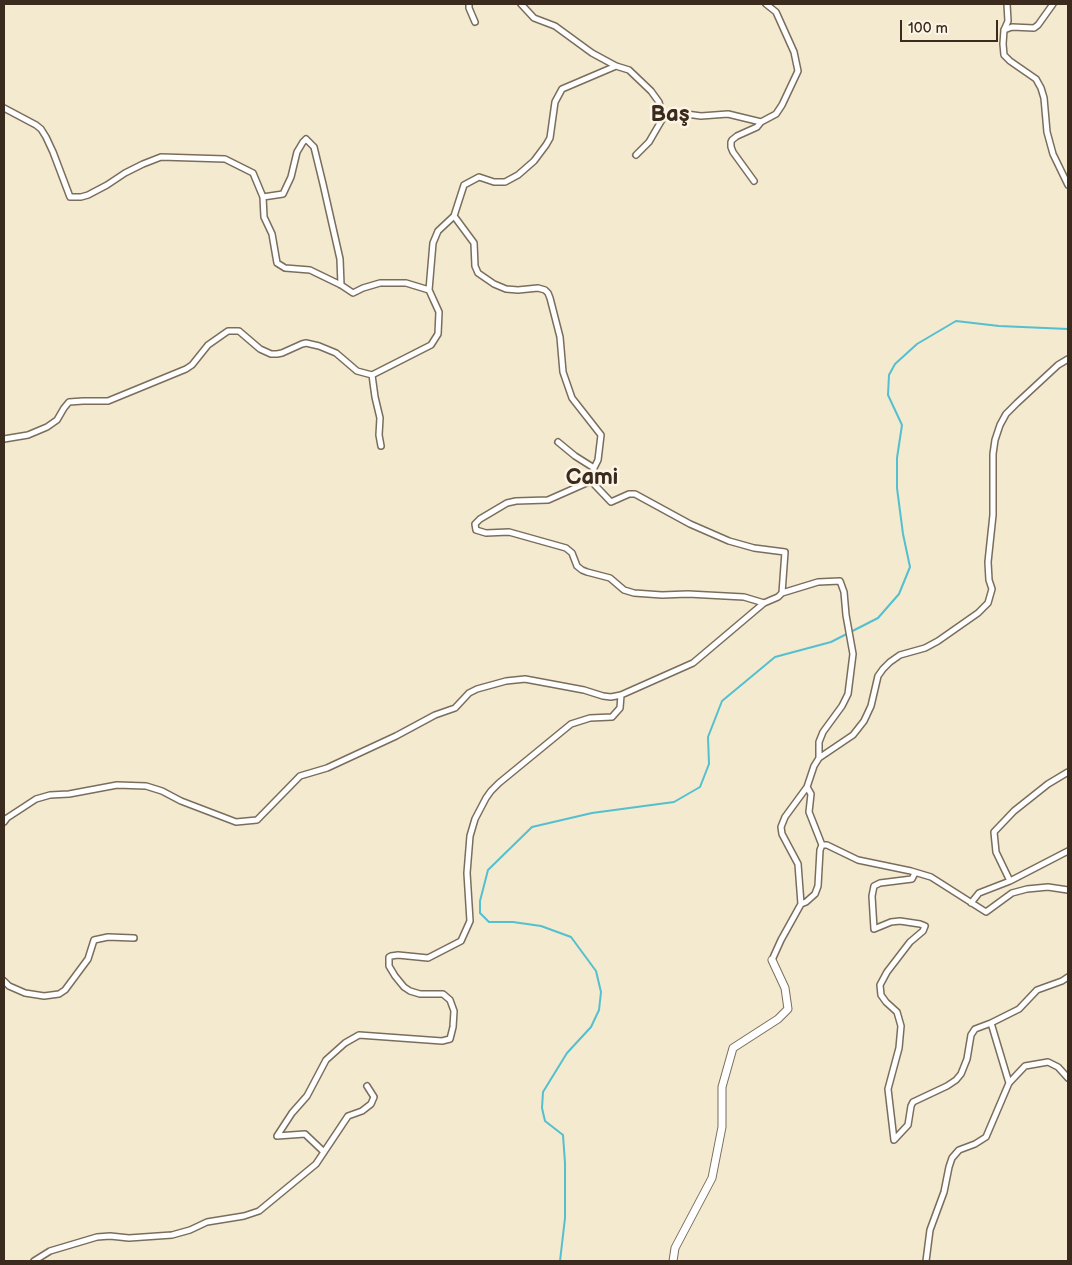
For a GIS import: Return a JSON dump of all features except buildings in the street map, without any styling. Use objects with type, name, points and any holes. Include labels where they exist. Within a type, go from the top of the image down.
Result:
[{"type":"street","points":[[469,4],[475,22]]},
{"type":"street","points":[[521,4],[534,18],[555,26],[592,53],[616,66],[629,70],[651,91],[658,102],[663,118]]},
{"type":"street","points":[[754,181],[733,152],[730,145],[732,140],[757,127],[761,122],[776,114],[798,71],[794,52],[776,12],[766,4]]},
{"type":"street","points":[[1007,4],[1008,20],[1004,30],[1004,55],[1036,79],[1041,88],[1044,98],[1047,132],[1053,154],[1068,184]]},
{"type":"street","points":[[1004,30],[1012,27],[1034,28],[1053,4]]},
{"type":"street","points":[[4,439],[28,435],[47,427],[57,420],[69,402],[108,402],[186,369],[192,365],[208,345],[228,331],[239,331],[260,349],[271,354],[282,353],[306,343],[319,346],[336,353],[357,371],[372,375],[431,345],[438,334],[439,312],[429,290],[432,242],[438,231],[454,216],[464,185],[479,177],[494,182],[505,182],[518,175],[534,161],[550,138],[556,102],[562,89],[616,66]]},
{"type":"street","points":[[4,108],[41,129],[53,152],[70,197],[88,196],[125,173],[161,157],[224,159],[253,173],[263,197],[264,217],[272,234],[277,263],[285,268],[310,270],[353,293],[380,283],[406,283],[429,290]]},
{"type":"street","points":[[636,154],[649,142],[663,118],[680,113],[701,116],[728,114],[761,122]]},
{"type":"street","points":[[263,197],[283,194],[291,177],[298,152],[306,139],[314,148],[323,184],[340,259],[341,285]]},
{"type":"street","points":[[454,216],[474,243],[475,266],[478,273],[494,284],[506,289],[538,288],[548,293],[560,337],[564,372],[572,398],[601,435],[598,460],[591,481]]},
{"type":"street","points":[[673,1261],[675,1248],[712,1178],[722,1127],[722,1087],[733,1048],[778,1019],[788,1009],[785,988],[772,960],[801,904],[798,864],[782,834],[781,827],[785,817],[807,788],[814,766],[819,758],[853,734],[864,721],[871,706],[878,676],[882,669],[900,655],[925,648],[938,641],[978,613],[988,603],[992,588],[989,580],[988,562],[993,515],[993,454],[995,440],[1006,414],[1058,365],[1068,359]]},
{"type":"street","points":[[372,375],[380,418],[379,435],[381,446]]},
{"type":"street","points":[[558,442],[574,456],[594,468]]},
{"type":"street","points":[[591,481],[611,502],[629,494],[635,494],[690,524],[729,541],[754,548],[785,552],[782,593]]},
{"type":"street","points":[[591,481],[548,500],[507,503],[480,519],[475,524],[476,530],[509,532],[566,548],[572,553],[577,566],[582,570],[610,578],[624,590],[634,593],[744,597],[764,603]]},
{"type":"street","points":[[4,822],[6,818],[36,799],[50,795],[69,794],[117,785],[146,786],[236,822],[257,820],[300,776],[327,768],[396,736],[435,715],[455,708],[469,693],[477,689],[506,681],[525,679],[584,690],[603,696],[621,695],[693,664],[764,603],[778,597],[782,593],[818,582],[840,581],[844,592],[853,654],[848,694],[842,706],[823,732],[819,742],[819,758]]},
{"type":"street","points":[[324,1152],[305,1134],[277,1136],[292,1113],[307,1096],[326,1060],[359,1035],[442,1041],[450,1039],[454,1011],[450,1000],[443,994],[420,994],[404,987],[389,966],[389,957],[398,955],[428,958],[461,940],[470,921],[467,873],[470,836],[475,819],[486,798],[499,783],[570,724],[590,718],[612,717],[620,708],[621,695]]},
{"type":"street","points":[[1010,881],[996,852],[994,832],[1014,811],[1048,784],[1068,772]]},
{"type":"street","points":[[801,904],[814,894],[818,886],[822,844],[809,812],[811,794],[807,788]]},
{"type":"street","points":[[822,844],[858,860],[931,877],[986,912],[1012,893],[1048,887],[1068,890]]},
{"type":"street","points":[[971,903],[980,893],[1010,881],[1068,852]]},
{"type":"street","points":[[915,873],[912,878],[880,883],[874,886],[872,896],[874,929],[891,922],[900,921],[925,926],[887,972],[880,985],[881,995],[897,1012],[901,1026],[899,1048],[888,1089],[894,1140],[908,1124],[913,1102],[947,1086],[961,1074],[975,1030],[1019,1009],[1037,990],[1062,982],[1068,977]]},
{"type":"street","points":[[4,981],[25,993],[44,996],[59,994],[65,990],[88,958],[94,940],[108,937],[134,938]]},
{"type":"street","points":[[991,1023],[1009,1083]]},
{"type":"street","points":[[926,1261],[930,1230],[944,1192],[952,1158],[959,1150],[976,1144],[986,1137],[1009,1083],[1025,1066],[1048,1062],[1058,1067],[1068,1078]]},
{"type":"street","points":[[34,1261],[50,1251],[97,1237],[129,1238],[172,1235],[190,1230],[207,1222],[244,1216],[259,1211],[316,1164],[348,1116],[362,1111],[371,1104],[374,1097],[367,1086]]},
{"type":"waterway","points":[[560,1261],[565,1218],[563,1135],[545,1121],[542,1108],[543,1092],[567,1053],[591,1027],[599,1010],[601,992],[596,971],[571,937],[541,926],[513,922],[489,922],[480,913],[480,901],[488,870],[532,827],[592,813],[674,802],[700,787],[709,764],[708,737],[722,701],[775,657],[831,642],[878,618],[899,594],[910,567],[903,534],[897,488],[897,458],[902,425],[888,395],[889,375],[895,364],[917,344],[956,321],[999,326],[1068,329]]},
{"type":"district","name":"Baş","points":[[670,115]]},
{"type":"district","name":"Cami","points":[[592,478]]}]
